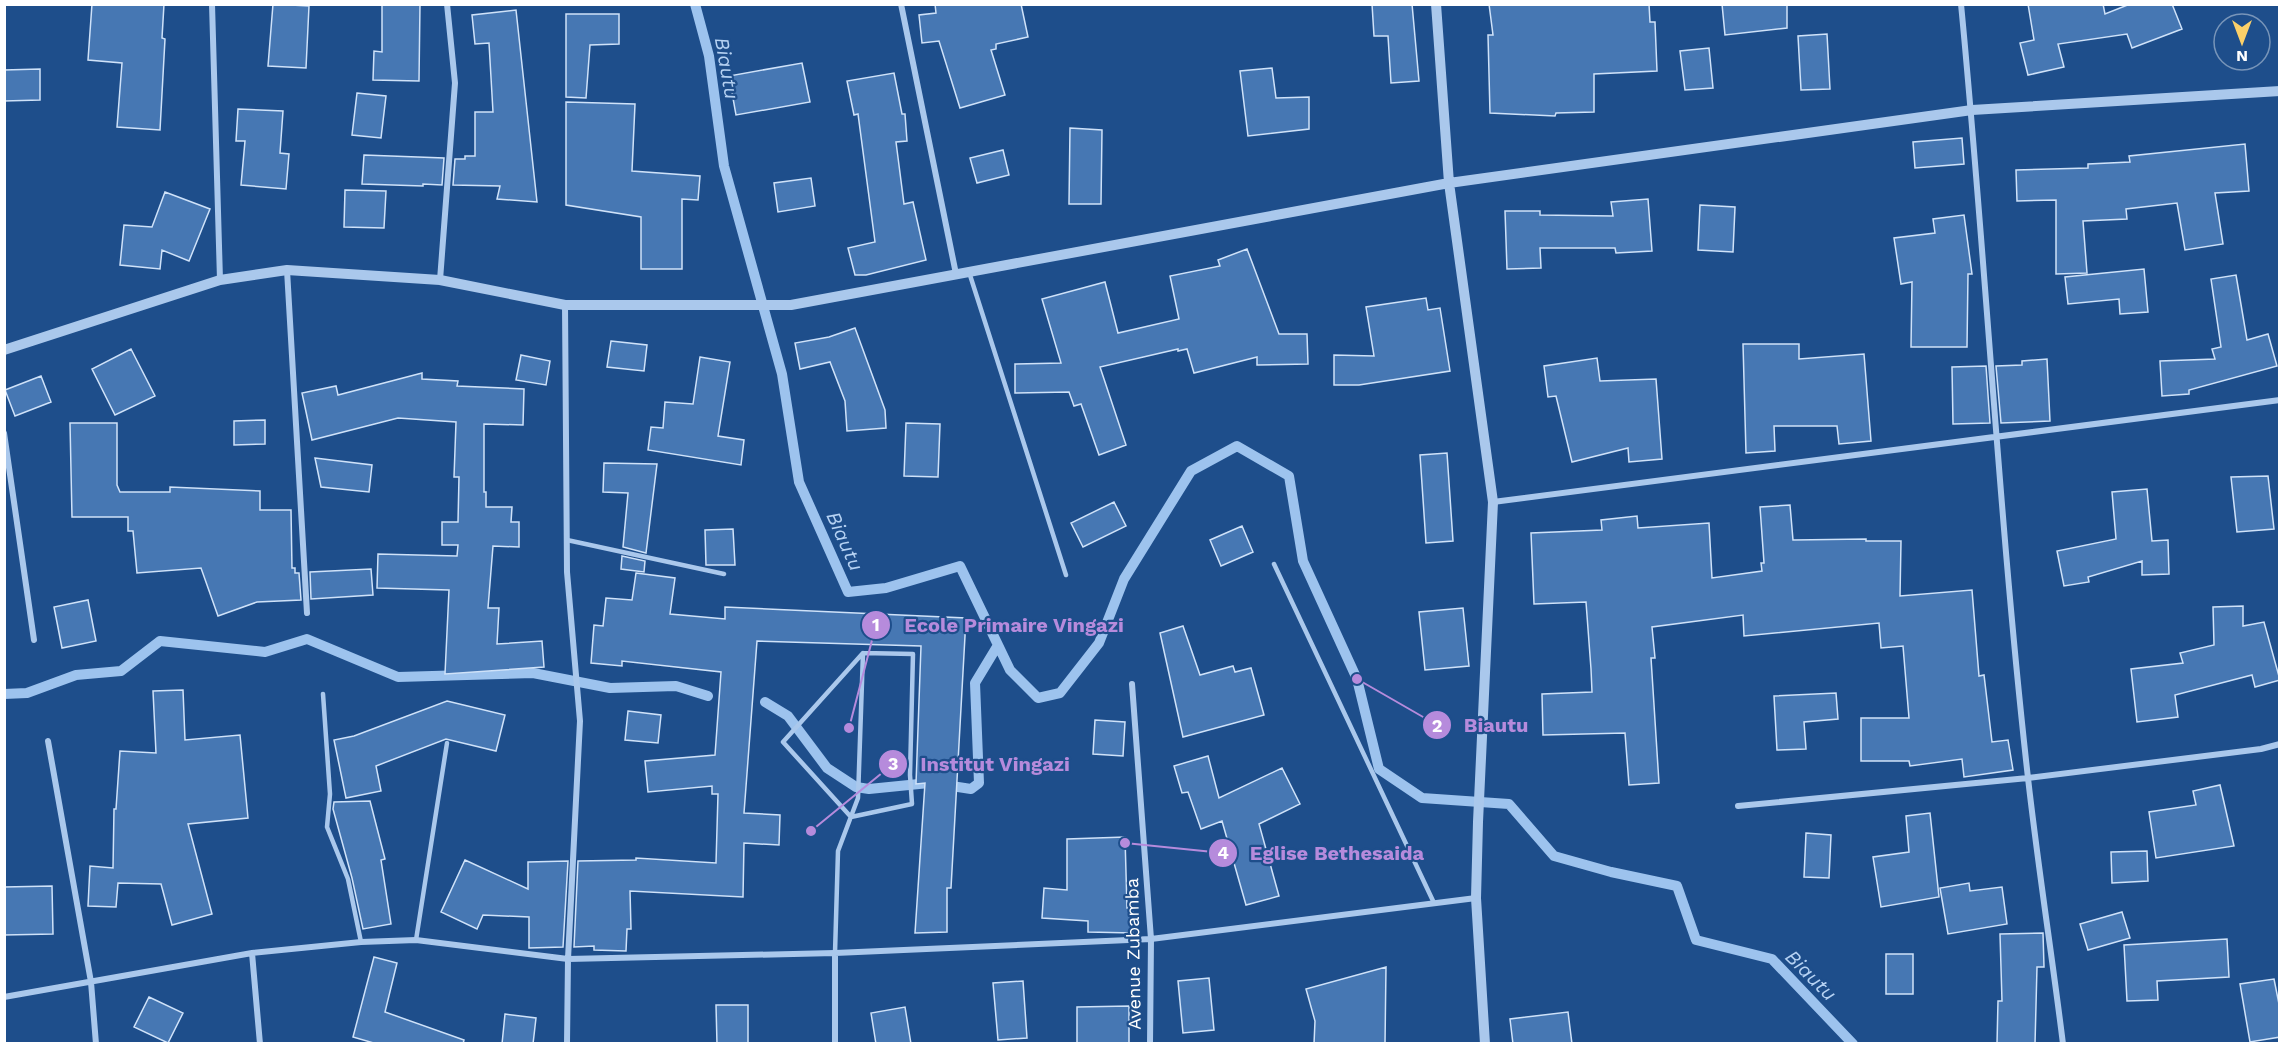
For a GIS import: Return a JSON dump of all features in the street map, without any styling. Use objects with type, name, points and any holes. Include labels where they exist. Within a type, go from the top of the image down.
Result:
[{"type":"street","points":[[212,4],[220,280]]},
{"type":"street","points":[[440,280],[455,83],[447,4]]},
{"type":"street","points":[[901,4],[956,274]]},
{"type":"street","points":[[1436,4],[1449,183],[1493,502],[1476,898],[1485,1044]]},
{"type":"street","points":[[1961,4],[1972,110],[1996,437],[2028,778],[2063,1044]]},
{"type":"street","points":[[4,351],[220,280],[287,270],[440,280],[565,305],[750,306],[791,304],[1449,183],[1972,110],[2280,90]]},
{"type":"street","points":[[287,270],[306,613]]},
{"type":"street","points":[[565,305],[567,572],[580,721],[568,959],[567,1044]]},
{"type":"street","points":[[1493,502],[2280,400]]},
{"type":"street","points":[[4,434],[34,640]]},
{"type":"street","name":"Avenue Zubamba","points":[[1132,684],[1151,939],[1150,1044]]},
{"type":"street","points":[[48,741],[91,982],[96,1044]]},
{"type":"street","points":[[1738,806],[2028,778],[2261,749],[2280,744]]},
{"type":"street","points":[[4,997],[252,953],[361,942],[416,940],[568,959],[835,953],[1151,939],[1476,898]]},
{"type":"street","points":[[252,953],[260,1044]]},
{"type":"street","points":[[835,953],[835,1044]]},
{"type":"lane","points":[[969,272],[1066,575]]},
{"type":"lane","points":[[567,540],[724,574]]},
{"type":"lane","points":[[1274,564],[1434,904]]},
{"type":"lane","points":[[835,953],[838,851],[858,798],[860,780],[863,653]]},
{"type":"lane","points":[[863,653],[913,654],[909,775],[912,804],[851,817],[783,742],[863,653]]},
{"type":"lane","points":[[323,694],[330,794],[327,827],[348,879],[361,942]]},
{"type":"lane","points":[[416,940],[447,743]]},
{"type":"building","points":[[92,4],[164,4],[162,38],[165,39],[160,130],[117,127],[122,63],[88,60]]},
{"type":"building","points":[[273,4],[309,6],[306,68],[268,66]]},
{"type":"building","points":[[382,4],[420,4],[419,81],[373,80],[374,51],[382,52]]},
{"type":"building","points":[[935,4],[1021,4],[1028,37],[996,44],[996,49],[991,50],[1005,95],[960,108],[939,41],[922,43],[919,15],[936,13]]},
{"type":"building","points":[[1372,4],[1412,4],[1419,81],[1391,83],[1388,36],[1374,36]]},
{"type":"building","points":[[1489,4],[1649,4],[1650,22],[1655,22],[1657,71],[1594,74],[1594,112],[1556,113],[1555,116],[1490,113],[1488,35],[1493,35]]},
{"type":"building","points":[[1722,4],[1787,4],[1787,28],[1725,35]]},
{"type":"building","points":[[2028,4],[2103,4],[2105,14],[2130,4],[2172,4],[2182,29],[2132,48],[2127,34],[2058,44],[2064,67],[2028,75],[2020,43],[2034,40]]},
{"type":"building","points":[[516,10],[537,202],[497,199],[500,186],[453,185],[455,159],[475,156],[475,112],[493,112],[489,43],[475,44],[472,15]]},
{"type":"building","points":[[566,14],[619,14],[619,44],[590,45],[586,98],[566,97]]},
{"type":"building","points":[[1827,34],[1830,89],[1801,90],[1798,36]]},
{"type":"building","points":[[1709,48],[1713,88],[1685,90],[1680,51]]},
{"type":"building","points":[[802,63],[810,102],[736,115],[729,76]]},
{"type":"building","points":[[1272,68],[1276,98],[1309,97],[1309,129],[1248,136],[1240,71]]},
{"type":"building","points":[[40,69],[40,100],[4,101],[4,70]]},
{"type":"building","points":[[894,73],[902,114],[905,114],[907,141],[896,142],[904,204],[913,202],[926,260],[866,275],[855,275],[848,248],[875,242],[858,114],[854,115],[847,81]]},
{"type":"building","points":[[357,93],[386,96],[381,138],[352,135]]},
{"type":"building","points":[[566,102],[635,104],[632,171],[700,176],[698,200],[682,199],[682,269],[641,269],[641,217],[566,205]]},
{"type":"building","points":[[238,109],[283,111],[280,153],[289,154],[286,189],[241,185],[245,141],[236,141]]},
{"type":"building","points":[[1070,128],[1102,130],[1101,204],[1069,204]]},
{"type":"building","points":[[1962,138],[1964,164],[1915,168],[1913,142]]},
{"type":"building","points":[[2245,144],[2249,191],[2215,193],[2223,244],[2185,250],[2177,203],[2126,209],[2127,219],[2083,221],[2087,273],[2056,274],[2056,200],[2017,201],[2016,170],[2088,168],[2088,164],[2130,162],[2129,156]]},
{"type":"building","points":[[1003,150],[1009,175],[977,183],[970,158]]},
{"type":"building","points":[[364,155],[444,158],[442,185],[362,184]]},
{"type":"building","points":[[811,178],[815,206],[778,212],[774,183]]},
{"type":"building","points":[[345,190],[386,191],[384,228],[344,227]]},
{"type":"building","points":[[165,192],[210,209],[189,261],[162,250],[160,269],[120,265],[124,225],[152,227]]},
{"type":"building","points":[[1648,199],[1652,251],[1616,253],[1615,248],[1540,248],[1541,268],[1507,269],[1505,211],[1540,211],[1540,215],[1613,216],[1611,202]]},
{"type":"building","points":[[1700,205],[1735,207],[1733,252],[1698,250]]},
{"type":"building","points":[[1964,215],[1972,274],[1968,274],[1967,347],[1911,347],[1912,282],[1901,284],[1894,238],[1935,233],[1933,219]]},
{"type":"building","points":[[1247,249],[1279,334],[1307,334],[1308,364],[1257,365],[1257,357],[1194,373],[1187,349],[1178,351],[1178,349],[1100,367],[1126,445],[1099,455],[1081,404],[1074,406],[1069,392],[1015,393],[1015,364],[1061,363],[1042,299],[1105,282],[1118,333],[1179,319],[1170,276],[1220,266],[1218,260]]},
{"type":"building","points":[[2144,269],[2148,312],[2120,314],[2119,299],[2068,304],[2065,277]]},
{"type":"building","points":[[2236,275],[2247,340],[2268,334],[2277,366],[2189,390],[2189,394],[2162,396],[2160,361],[2215,359],[2212,349],[2221,347],[2211,279]]},
{"type":"building","points":[[1426,298],[1428,310],[1440,308],[1450,371],[1359,385],[1334,385],[1334,355],[1374,356],[1366,307]]},
{"type":"building","points":[[855,328],[885,410],[886,428],[847,431],[845,401],[830,362],[800,369],[795,343],[829,337]]},
{"type":"building","points":[[611,341],[647,345],[644,371],[607,367]]},
{"type":"building","points":[[1743,344],[1799,344],[1799,359],[1864,354],[1871,441],[1839,444],[1837,426],[1774,426],[1775,451],[1746,453]]},
{"type":"building","points":[[131,349],[155,396],[115,415],[92,369]]},
{"type":"building","points":[[521,355],[550,361],[546,385],[516,380]]},
{"type":"building","points":[[700,357],[730,362],[718,436],[744,440],[741,465],[648,450],[651,427],[663,428],[665,402],[693,404]]},
{"type":"building","points":[[1597,358],[1600,381],[1656,379],[1662,459],[1629,462],[1628,448],[1572,462],[1556,396],[1548,397],[1544,366]]},
{"type":"building","points":[[2047,359],[2050,421],[2001,423],[1996,366],[2022,365],[2022,361]]},
{"type":"building","points":[[1986,366],[1990,423],[1953,424],[1952,367]]},
{"type":"building","points":[[422,373],[422,379],[458,381],[457,386],[524,389],[523,425],[484,424],[486,507],[512,507],[511,522],[519,522],[519,547],[493,546],[488,608],[499,608],[497,644],[542,641],[544,667],[445,674],[449,590],[377,588],[378,554],[457,556],[458,545],[442,545],[442,522],[458,522],[459,477],[454,477],[456,422],[398,418],[312,440],[302,393],[336,386],[338,395]]},
{"type":"building","points":[[41,376],[51,402],[15,416],[5,390]]},
{"type":"building","points":[[265,420],[265,444],[234,445],[234,421]]},
{"type":"building","points":[[70,423],[117,423],[117,485],[120,492],[170,492],[170,487],[260,491],[260,510],[291,510],[292,568],[295,568],[295,573],[299,573],[301,600],[257,602],[218,616],[201,568],[137,573],[133,531],[128,531],[128,517],[72,517]]},
{"type":"building","points":[[906,423],[940,424],[938,477],[904,476]]},
{"type":"building","points":[[1447,453],[1453,541],[1426,543],[1420,455]]},
{"type":"building","points":[[315,458],[372,465],[369,492],[321,487]]},
{"type":"building","points":[[604,463],[657,464],[646,553],[623,547],[628,493],[603,492]]},
{"type":"building","points":[[2268,476],[2274,529],[2237,532],[2231,477]]},
{"type":"building","points":[[2147,489],[2152,541],[2168,540],[2169,574],[2142,575],[2142,561],[2088,577],[2089,582],[2064,586],[2057,551],[2116,539],[2112,492]]},
{"type":"building","points":[[1114,502],[1126,526],[1083,547],[1071,523]]},
{"type":"building","points":[[1790,505],[1793,540],[1901,541],[1900,596],[1972,590],[1979,676],[1984,675],[1992,742],[2008,740],[2013,770],[1964,777],[1962,759],[1910,766],[1909,761],[1861,761],[1861,718],[1909,718],[1903,646],[1881,648],[1879,623],[1744,636],[1743,615],[1652,627],[1655,658],[1651,658],[1659,783],[1629,785],[1625,733],[1543,735],[1542,694],[1592,692],[1591,669],[1586,602],[1534,604],[1531,533],[1602,530],[1601,520],[1637,516],[1638,528],[1709,523],[1712,578],[1762,571],[1761,563],[1764,563],[1760,507]]},
{"type":"building","points":[[1242,526],[1253,552],[1221,566],[1210,540]]},
{"type":"building","points":[[733,529],[735,565],[706,565],[705,530]]},
{"type":"building","points":[[622,556],[645,561],[644,572],[621,569]]},
{"type":"building","points":[[371,569],[373,595],[311,599],[310,572]]},
{"type":"building","points":[[636,573],[675,578],[670,614],[725,619],[725,607],[966,618],[951,888],[947,888],[947,932],[915,933],[925,783],[916,784],[921,646],[757,641],[744,813],[780,815],[779,845],[744,843],[743,897],[630,891],[631,929],[627,929],[626,951],[594,950],[594,946],[574,947],[578,861],[636,860],[636,858],[716,863],[718,794],[712,794],[712,786],[648,792],[645,761],[715,755],[721,672],[622,661],[622,666],[591,663],[594,625],[603,626],[606,598],[632,600]]},
{"type":"building","points":[[88,600],[96,641],[62,648],[54,607]]},
{"type":"building","points":[[2243,606],[2243,626],[2264,622],[2280,680],[2255,687],[2252,675],[2175,695],[2178,717],[2137,722],[2131,669],[2183,663],[2180,653],[2214,645],[2213,607]]},
{"type":"building","points":[[1463,608],[1469,666],[1425,670],[1419,612]]},
{"type":"building","points":[[1183,626],[1200,675],[1233,666],[1235,672],[1251,668],[1264,715],[1183,737],[1160,633]]},
{"type":"building","points":[[183,690],[185,740],[240,735],[248,818],[188,824],[212,914],[172,925],[161,884],[118,883],[116,907],[88,906],[90,866],[113,868],[114,809],[116,809],[120,751],[156,753],[153,691]]},
{"type":"building","points":[[1836,693],[1838,719],[1804,722],[1806,749],[1777,750],[1774,696]]},
{"type":"building","points":[[447,701],[505,715],[496,751],[446,739],[376,766],[381,791],[346,798],[334,740],[354,736]]},
{"type":"building","points":[[628,711],[661,715],[658,743],[625,740]]},
{"type":"building","points":[[1095,720],[1125,722],[1123,756],[1093,754]]},
{"type":"building","points":[[1208,756],[1219,798],[1282,768],[1300,804],[1259,824],[1279,896],[1246,905],[1222,821],[1201,829],[1188,792],[1182,793],[1174,766]]},
{"type":"building","points":[[2220,785],[2234,846],[2156,858],[2149,812],[2196,805],[2193,791]]},
{"type":"building","points":[[370,801],[385,859],[381,860],[391,924],[363,929],[333,809],[334,802]]},
{"type":"building","points":[[1930,813],[1939,897],[1881,907],[1873,857],[1909,852],[1906,816]]},
{"type":"building","points":[[1806,833],[1831,835],[1829,878],[1804,877]]},
{"type":"building","points":[[1125,837],[1127,908],[1133,908],[1133,933],[1088,932],[1088,921],[1042,918],[1044,888],[1067,890],[1067,839]]},
{"type":"building","points":[[2147,851],[2148,881],[2112,883],[2111,852]]},
{"type":"building","points":[[465,860],[528,889],[528,862],[568,861],[563,947],[529,948],[529,917],[483,915],[477,929],[441,912]]},
{"type":"building","points":[[1969,883],[1970,891],[2002,887],[2007,924],[1948,934],[1940,888]]},
{"type":"building","points":[[52,886],[53,934],[4,935],[4,887]]},
{"type":"building","points":[[2122,912],[2130,938],[2088,950],[2080,924]]},
{"type":"building","points":[[2043,933],[2044,967],[2037,967],[2035,1044],[1997,1044],[1998,1001],[2002,1001],[2000,934]]},
{"type":"building","points":[[2227,939],[2229,977],[2157,981],[2158,1000],[2127,1001],[2124,945]]},
{"type":"building","points":[[1886,954],[1913,954],[1913,994],[1886,994]]},
{"type":"building","points":[[374,957],[397,963],[385,1012],[464,1040],[463,1044],[377,1044],[353,1037]]},
{"type":"building","points":[[1386,967],[1385,1044],[1314,1044],[1315,1021],[1306,989]]},
{"type":"building","points":[[1209,978],[1214,1030],[1183,1033],[1178,981]]},
{"type":"building","points":[[2274,979],[2280,1009],[2280,1037],[2250,1042],[2240,984]]},
{"type":"building","points":[[1023,981],[1027,1038],[998,1040],[993,983]]},
{"type":"building","points":[[149,997],[183,1013],[168,1043],[134,1027]]},
{"type":"building","points":[[716,1005],[748,1005],[748,1044],[717,1044]]},
{"type":"building","points":[[1129,1006],[1129,1044],[1077,1044],[1077,1007]]},
{"type":"building","points":[[905,1007],[911,1044],[876,1044],[871,1013]]},
{"type":"building","points":[[1568,1012],[1572,1044],[1513,1044],[1510,1019]]},
{"type":"building","points":[[505,1014],[536,1018],[533,1044],[502,1044]]},
{"type":"waterway","name":"Biautu","points":[[695,4],[709,56],[724,166],[782,374],[799,482],[848,592],[886,588],[960,566],[1010,670],[1038,698],[1060,693],[1099,643],[1124,579],[1191,471],[1237,446],[1289,476],[1303,561],[1357,679],[1379,769],[1422,798],[1509,804],[1554,856],[1611,872],[1677,886],[1696,940],[1772,959],[1853,1044]]},
{"type":"waterway","points":[[4,694],[27,693],[76,675],[121,671],[160,641],[265,652],[307,639],[398,677],[533,673],[610,688],[676,686],[708,696]]},
{"type":"waterway","points":[[945,785],[971,789],[979,783],[975,683],[998,645]]},
{"type":"waterway","points":[[765,702],[788,716],[827,768],[856,787],[869,789],[929,783]]},
{"type":"place","name":"Biautu","points":[[1357,679]]},
{"type":"place","name":"Ecole Primaire Vingazi","points":[[849,728]]},
{"type":"place","name":"Institut Vingazi","points":[[811,831]]},
{"type":"place","name":"Eglise Bethesaida","points":[[1125,843]]}]
